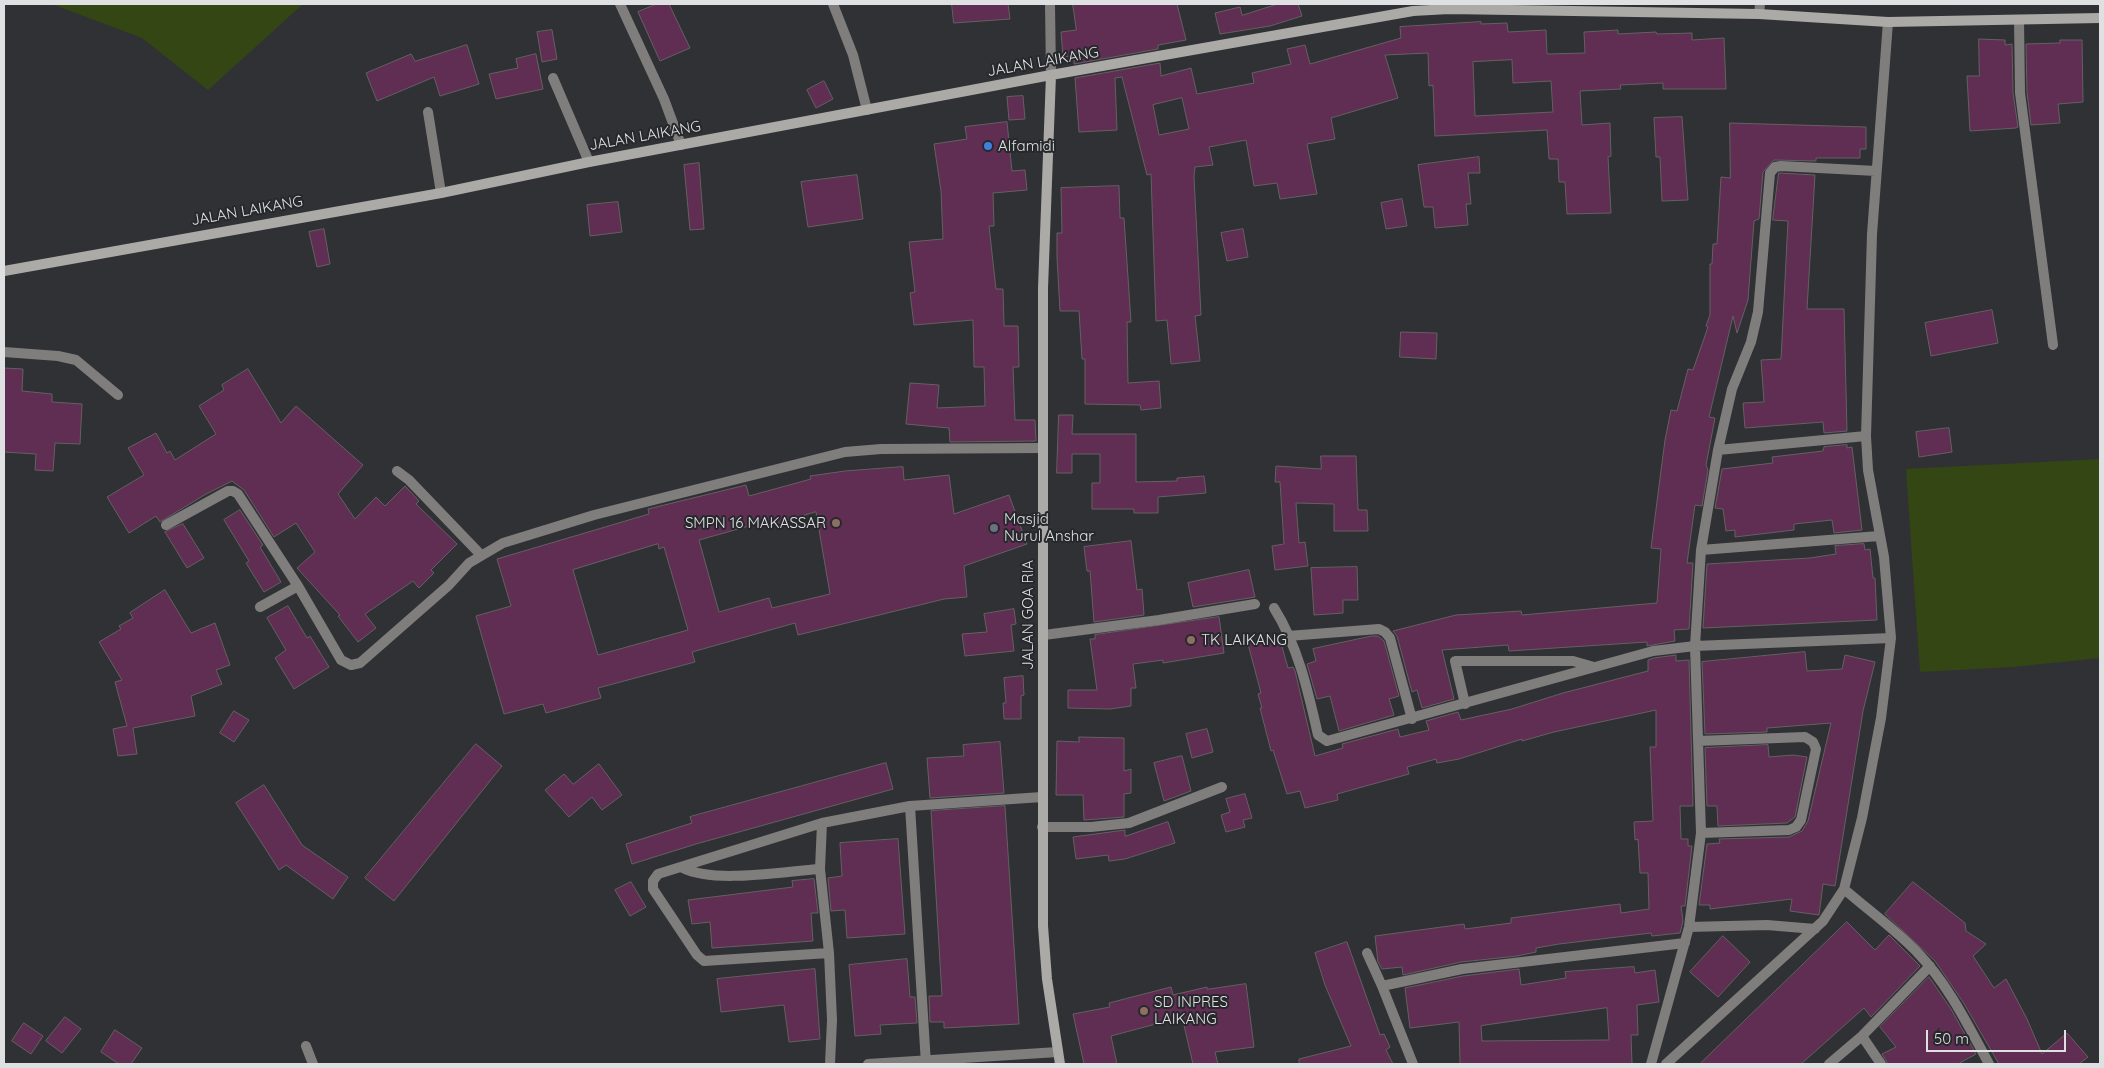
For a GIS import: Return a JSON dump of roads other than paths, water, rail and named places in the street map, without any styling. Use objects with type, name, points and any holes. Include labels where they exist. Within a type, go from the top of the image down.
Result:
[{"type":"main road","name":"JALAN LAIKANG","points":[[4,271],[441,193],[589,162],[1051,75],[1413,11],[1448,9],[1760,9],[1808,17],[1888,22],[2100,18]]},
{"type":"main road","name":"JALAN GOA RIA","points":[[1051,75],[1044,288],[1042,827],[1044,956],[1060,1064]]},
{"type":"street","points":[[620,4],[661,90],[681,145]]},
{"type":"street","points":[[833,4],[852,55],[867,110]]},
{"type":"street","points":[[1050,4],[1051,75]]},
{"type":"street","points":[[2019,20],[2020,94],[2053,345]]},
{"type":"street","points":[[1666,1064],[1815,929],[1844,889],[1862,818],[1879,727],[1891,638],[1890,600],[1868,470],[1866,436],[1868,302],[1888,22]]},
{"type":"street","points":[[554,78],[589,162]]},
{"type":"street","points":[[428,112],[441,193]]},
{"type":"street","points":[[1651,1064],[1689,927],[1701,832],[1695,646],[1696,596],[1701,550],[1718,450],[1732,389],[1751,342],[1758,312],[1770,172],[1775,167],[1781,166],[1876,171]]},
{"type":"street","points":[[4,352],[58,356],[76,360],[118,395]]},
{"type":"street","points":[[1718,450],[1866,436]]},
{"type":"street","points":[[166,525],[228,491],[238,494],[298,586],[342,660],[351,665],[360,663],[481,555],[503,544],[594,515],[823,456],[881,449],[1043,448]]},
{"type":"street","points":[[397,471],[409,480],[481,555]]},
{"type":"street","points":[[1701,550],[1879,536]]},
{"type":"street","points":[[260,607],[298,586]]},
{"type":"street","points":[[1044,635],[1159,620],[1255,604]]},
{"type":"street","points":[[1274,608],[1288,636],[1309,691],[1318,735],[1327,741],[1654,651],[1695,646],[1891,638]]},
{"type":"street","points":[[1288,636],[1379,629],[1385,632],[1390,638],[1412,719]]},
{"type":"street","points":[[1465,704],[1455,661],[1573,661],[1594,667]]},
{"type":"street","points":[[1698,741],[1805,737],[1813,742],[1816,749],[1801,820],[1796,826],[1789,830],[1701,832]]},
{"type":"street","points":[[1042,827],[1098,826],[1129,823],[1222,787]]},
{"type":"street","points":[[829,953],[704,961],[697,955],[653,889],[653,880],[658,874],[683,868],[822,823],[910,806],[1042,797]]},
{"type":"street","points":[[910,806],[926,1063]]},
{"type":"street","points":[[822,823],[820,869],[829,953],[832,1020],[830,1064]]},
{"type":"street","points":[[683,868],[704,875],[728,876],[820,869]]},
{"type":"street","points":[[1844,889],[1916,950],[1930,966],[1955,1004],[1989,1064]]},
{"type":"street","points":[[1689,927],[1767,925],[1815,929]]},
{"type":"street","points":[[1382,986],[1462,969],[1685,943]]},
{"type":"street","points":[[1366,954],[1382,986],[1413,1064]]},
{"type":"street","points":[[1829,1064],[1862,1036],[1930,966]]},
{"type":"street","points":[[1862,1036],[1880,1064]]},
{"type":"street","points":[[306,1046],[313,1064]]},
{"type":"street","points":[[868,1064],[926,1063],[1058,1052]]},
{"type":"place","name":"Alfamidi","points":[[988,146]]},
{"type":"place","name":"SMPN 16 MAKASSAR","points":[[836,523]]},
{"type":"place","name":"Masjid Nurul Anshar","points":[[994,528]]},
{"type":"place","name":"TK LAIKANG","points":[[1191,640]]},
{"type":"place","name":"SD INPRES LAIKANG","points":[[1144,1011]]}]
